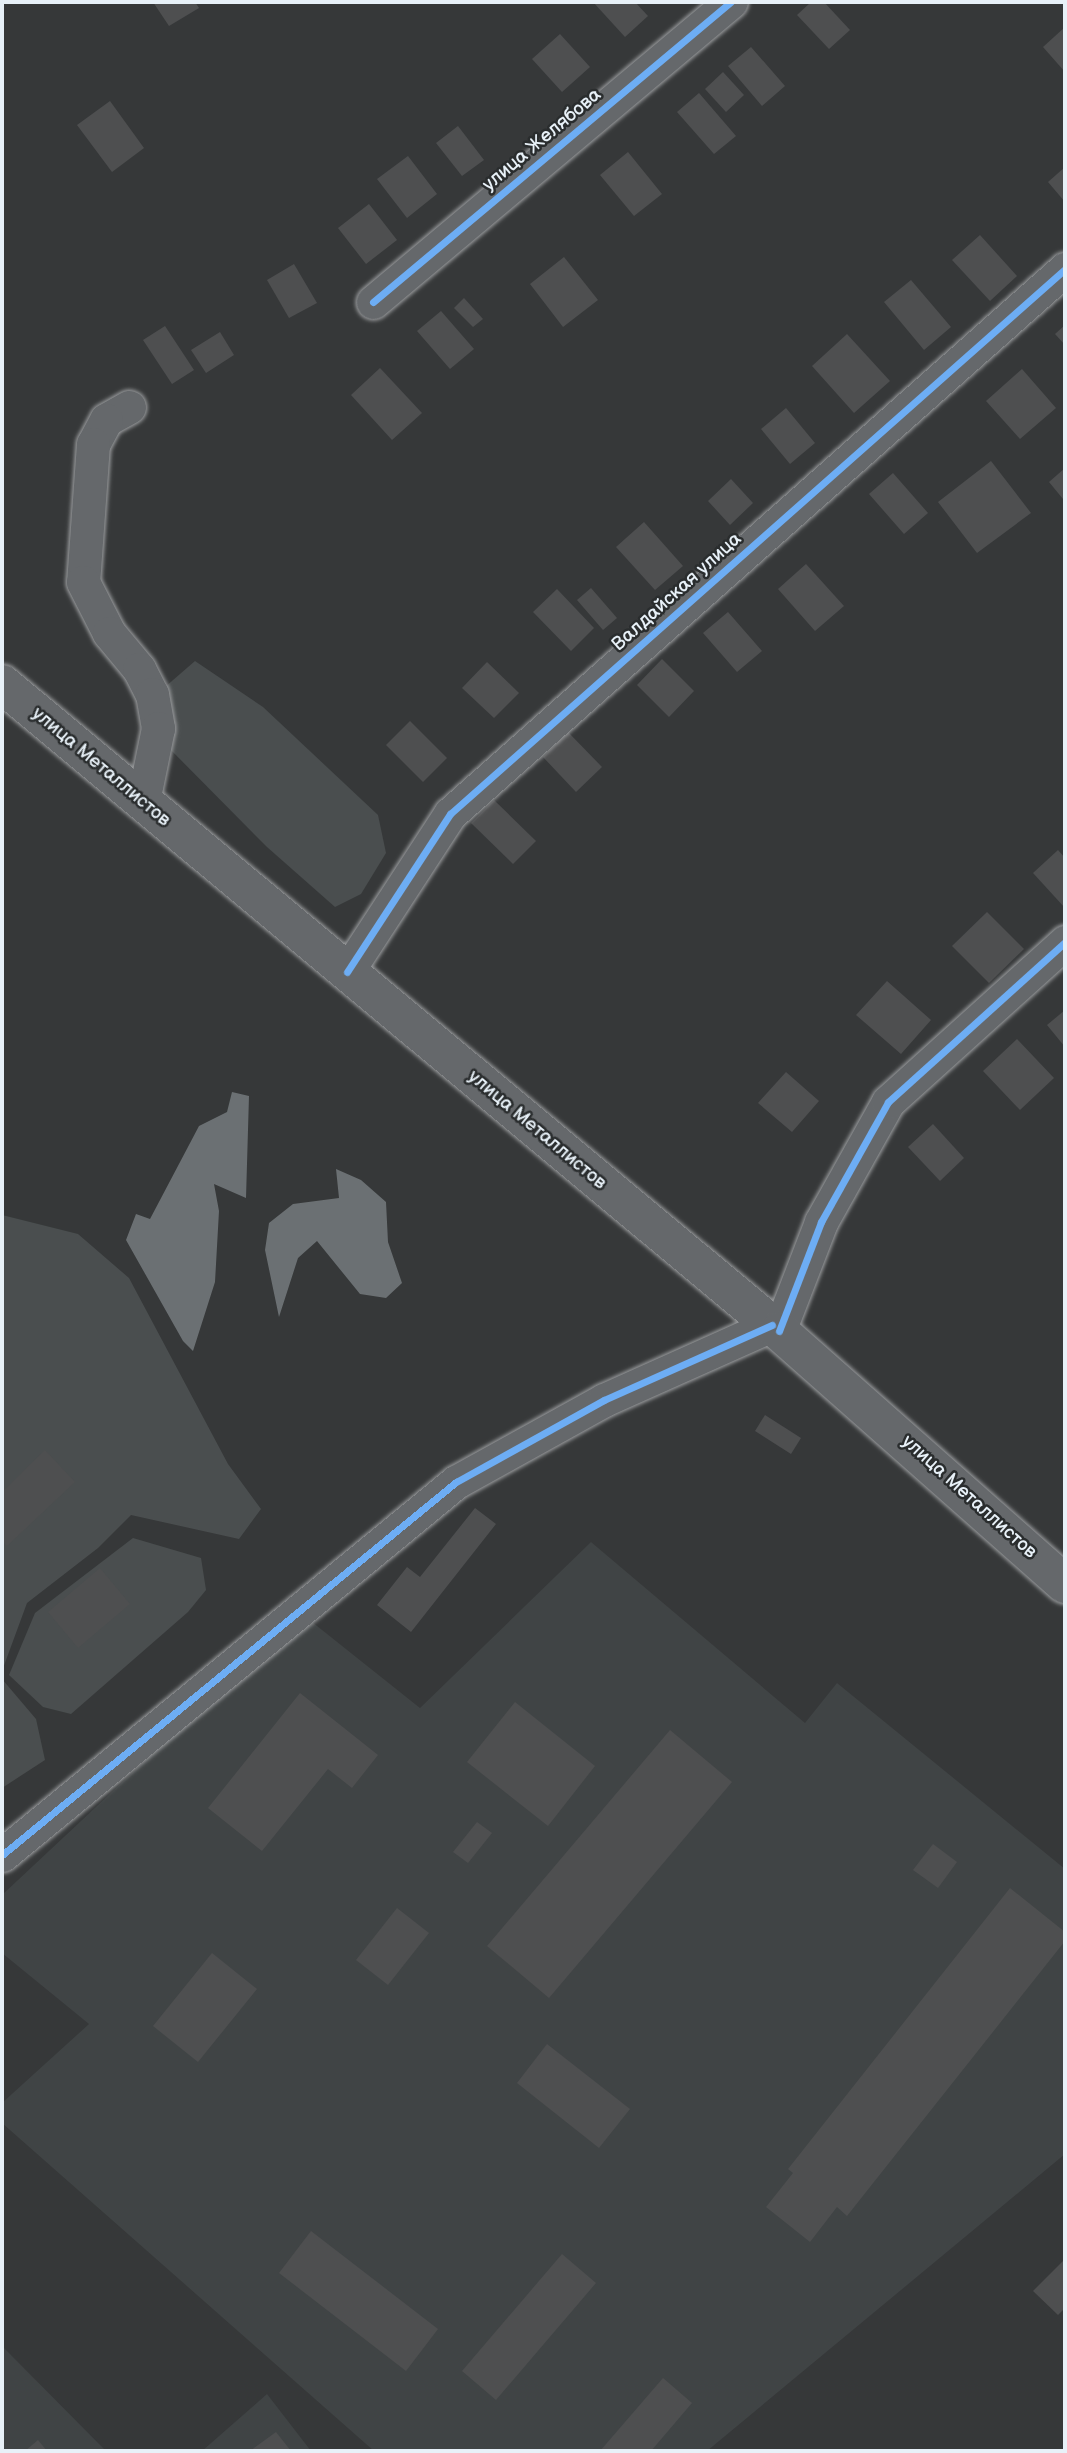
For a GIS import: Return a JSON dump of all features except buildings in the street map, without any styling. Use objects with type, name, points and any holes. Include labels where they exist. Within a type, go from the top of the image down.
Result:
[{"type":"main road","name":"улица Металлистов","points":[[2,684],[775,1328],[1065,1584]]},
{"type":"street","name":"улица Желябова","points":[[373,302],[732,2]]},
{"type":"street","name":"Валдайская улица","points":[[347,972],[450,814],[1065,269]]},
{"type":"street","points":[[129,407],[106,420],[93,444],[83,582],[108,634],[139,668],[152,694],[158,728],[143,802]]},
{"type":"street","points":[[2,1855],[456,1482],[604,1400],[775,1328],[821,1222],[888,1102],[1065,942]]},
{"type":"shaded area","points":[[195,661],[263,707],[378,815],[386,853],[361,894],[335,907],[267,847],[161,740],[165,687]]},
{"type":"shaded area","points":[[232,1092],[249,1096],[246,1198],[214,1184],[219,1211],[215,1282],[193,1351],[183,1341],[126,1240],[136,1214],[150,1219],[199,1126],[227,1112]]},
{"type":"shaded area","points":[[336,1169],[361,1180],[386,1202],[388,1242],[402,1283],[386,1298],[360,1294],[317,1241],[298,1258],[279,1317],[265,1250],[269,1223],[293,1204],[339,1198]]},
{"type":"shaded area","points":[[2,1215],[78,1234],[129,1278],[228,1464],[261,1509],[239,1539],[131,1515],[98,1548],[27,1603],[2,1671]]},
{"type":"shaded area","points":[[133,1538],[201,1558],[206,1590],[188,1612],[71,1714],[43,1707],[9,1675],[35,1613]]},
{"type":"shaded area","points":[[591,1542],[805,1723],[837,1683],[1065,1869],[1065,2154],[707,2451],[374,2451],[2,2123],[2,2103],[89,2024],[2,1953],[2,1895],[302,1614],[420,1708]]},
{"type":"shaded area","points":[[2,1679],[36,1719],[45,1760],[2,1788]]},
{"type":"shaded area","points":[[2,2346],[106,2451],[2,2451]]},
{"type":"shaded area","points":[[267,2394],[311,2451],[202,2451]]},
{"type":"cycle path","points":[[373,302],[731,2]]},
{"type":"cycle path","points":[[347,972],[450,814],[1065,269]]},
{"type":"cycle path","points":[[779,1331],[821,1222],[888,1102],[1065,942]]},
{"type":"cycle path","points":[[2,1855],[456,1482],[604,1400],[772,1325]]}]
